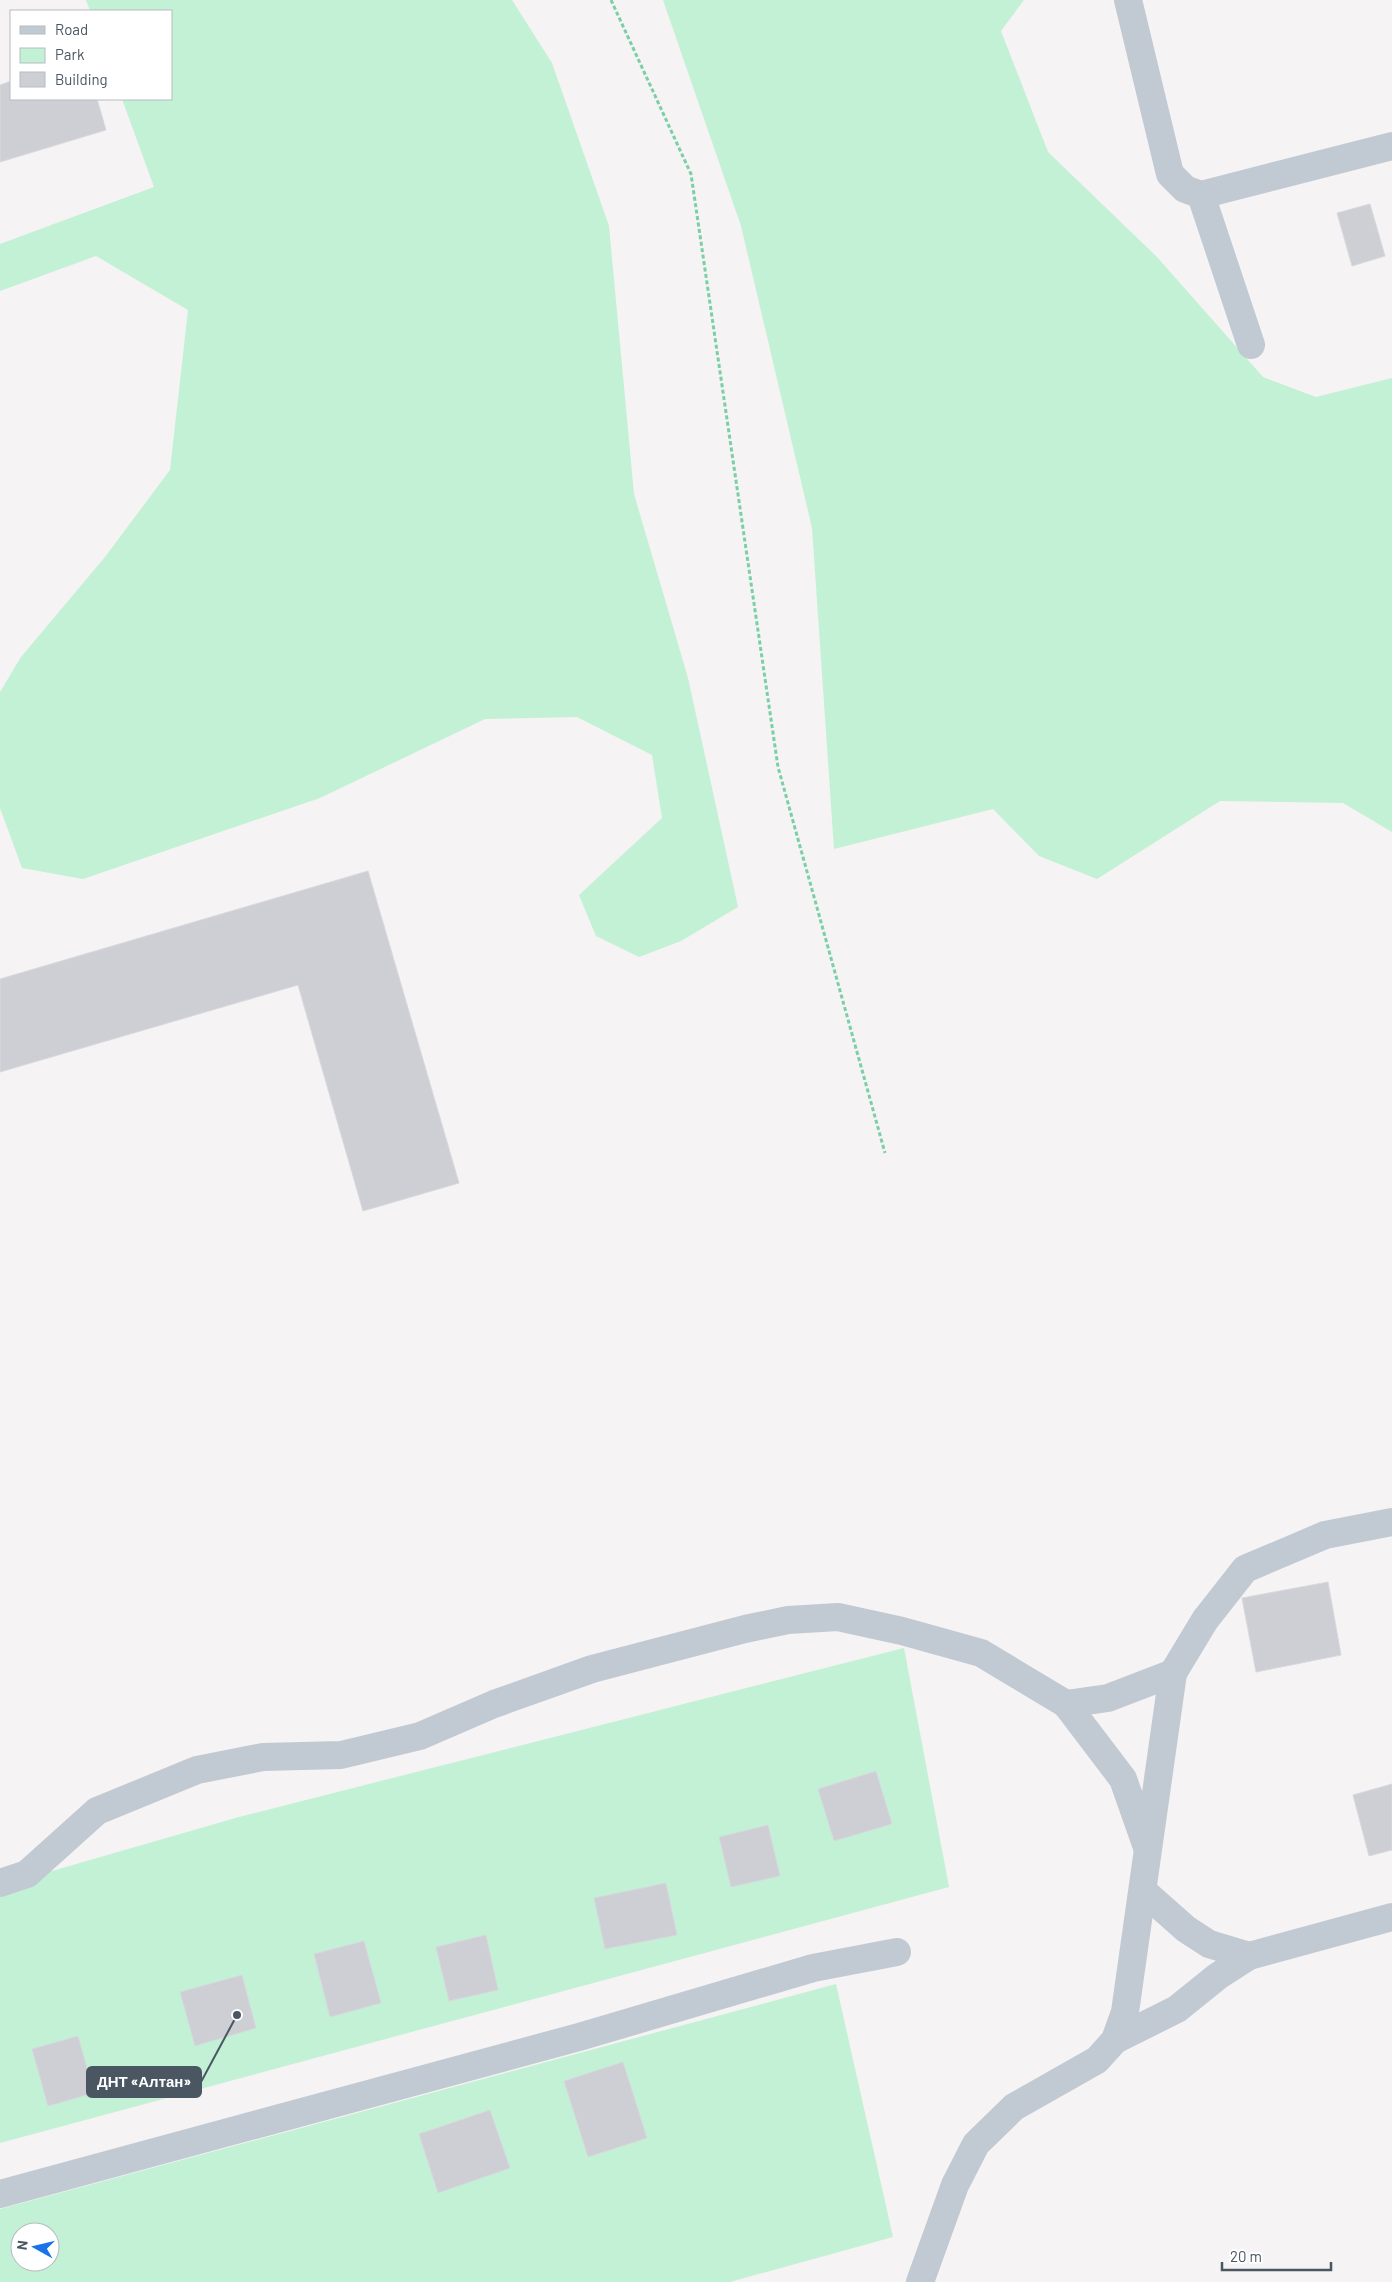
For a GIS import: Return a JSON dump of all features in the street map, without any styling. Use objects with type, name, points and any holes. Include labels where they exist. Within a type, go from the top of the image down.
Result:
[{"type":"street","points":[[1128,0],[1170,174],[1186,189],[1201,195],[1392,146]]},
{"type":"street","points":[[1201,195],[1251,345]]},
{"type":"street","points":[[920,2282],[955,2185],[976,2144],[1014,2107],[1097,2060],[1115,2040],[1126,2012],[1173,1673],[1205,1620],[1245,1569],[1325,1535],[1392,1522]]},
{"type":"street","points":[[0,1883],[27,1874],[97,1810],[197,1770],[263,1757],[341,1755],[420,1736],[494,1704],[592,1670],[745,1629],[788,1620],[838,1617],[902,1631],[981,1653],[1066,1704],[1123,1779],[1148,1850]]},
{"type":"street","points":[[1066,1704],[1108,1698],[1173,1673]]},
{"type":"street","points":[[1143,1891],[1186,1929],[1208,1944],[1249,1956]]},
{"type":"street","points":[[1115,2040],[1177,2009],[1218,1976],[1249,1956],[1392,1917]]},
{"type":"street","points":[[0,2194],[580,2037],[813,1968],[897,1952]]},
{"type":"path","points":[[611,0],[691,174],[778,767],[885,1152]]},
{"type":"green space","points":[[86,0],[512,0],[552,63],[609,226],[634,494],[688,678],[738,907],[681,941],[639,957],[596,936],[579,895],[662,818],[652,755],[577,717],[485,719],[320,798],[83,879],[22,868],[0,808],[0,692],[21,657],[105,557],[170,470],[188,310],[96,256],[0,291],[0,244],[154,187],[122,100],[172,100],[172,10],[90,10]]},
{"type":"green space","points":[[663,0],[1024,0],[1001,31],[1048,152],[1157,257],[1263,377],[1316,397],[1392,378],[1392,832],[1343,803],[1220,801],[1097,879],[1039,856],[993,809],[834,849],[812,528],[741,226]]},
{"type":"green space","points":[[904,1648],[949,1887],[0,2143],[0,1886],[239,1817]]},
{"type":"green space","points":[[836,1984],[893,2237],[730,2282],[0,2282],[0,2209]]},
{"type":"building","points":[[10,81],[10,100],[97,100],[106,130],[0,162],[0,85]]},
{"type":"building","points":[[1370,204],[1385,256],[1352,266],[1337,213]]},
{"type":"building","points":[[368,871],[459,1183],[363,1211],[298,985],[0,1072],[0,979]]},
{"type":"building","points":[[1328,1582],[1341,1655],[1256,1672],[1242,1598]]},
{"type":"building","points":[[876,1771],[892,1824],[834,1841],[818,1789]]},
{"type":"building","points":[[1392,1784],[1392,1850],[1369,1856],[1353,1795]]},
{"type":"building","points":[[768,1825],[780,1876],[731,1887],[719,1837]]},
{"type":"building","points":[[666,1883],[677,1935],[605,1949],[594,1898]]},
{"type":"building","points":[[486,1935],[498,1990],[449,2001],[436,1947]]},
{"type":"building","points":[[364,1941],[381,2003],[330,2017],[314,1954]]},
{"type":"building","points":[[242,1975],[256,2028],[195,2046],[180,1992]]},
{"type":"building","points":[[78,2036],[94,2093],[48,2106],[32,2049]]},
{"type":"building","points":[[623,2062],[647,2138],[588,2157],[564,2081]]},
{"type":"building","points":[[490,2110],[510,2168],[438,2193],[419,2134]]},
{"type":"place","name":"ДНТ «Алтан»","points":[[237,2015]]}]
